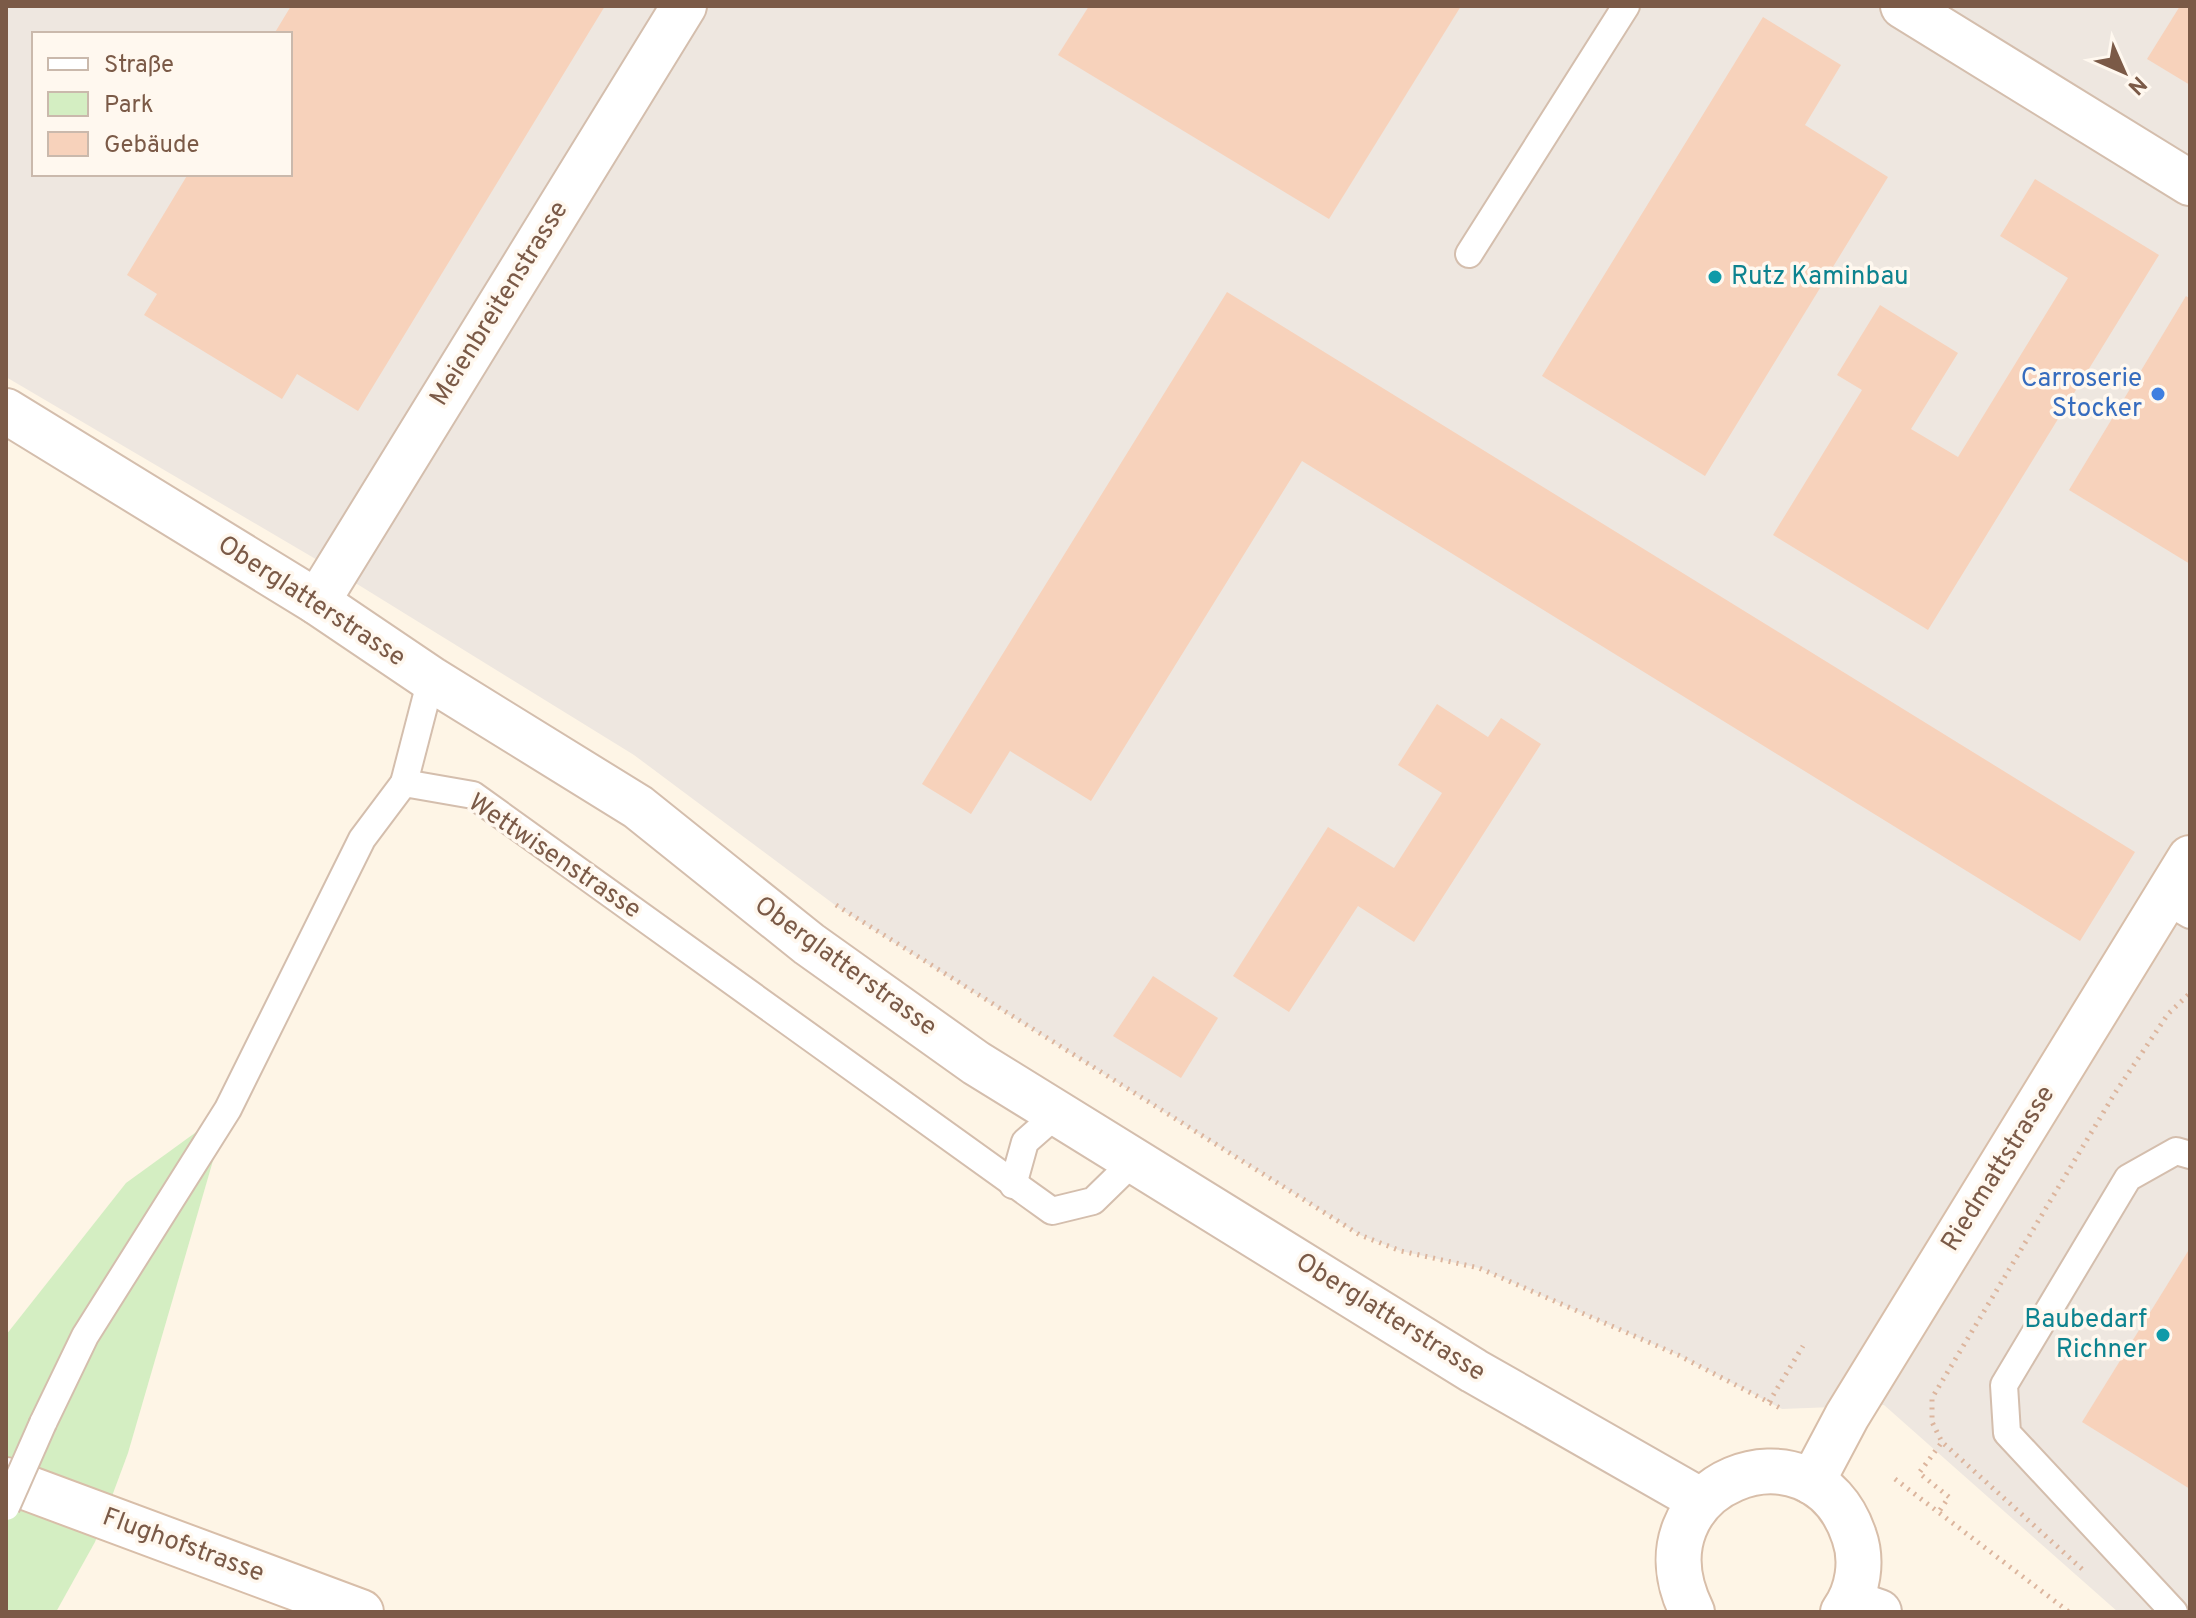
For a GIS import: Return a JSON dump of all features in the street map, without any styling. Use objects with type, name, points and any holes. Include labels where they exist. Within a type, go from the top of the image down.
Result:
[{"type":"street","name":"Meienbreitenstrasse","points":[[317,602],[684,6]]},
{"type":"street","points":[[1903,6],[2190,183]]},
{"type":"street","name":"Oberglatterstrasse","points":[[6,411],[317,602],[431,679],[638,807],[809,944],[976,1063],[1474,1371],[1700,1500]]},
{"type":"street","name":"Riedmattstrasse","points":[[1812,1482],[1847,1416],[2177,908],[2190,858]]},
{"type":"street","points":[[1677,1604],[1679,1543],[1687,1520],[1700,1500],[1719,1485],[1741,1475],[1765,1471],[1789,1473],[1812,1482],[1841,1510],[1858,1547],[1857,1609]]},
{"type":"street","name":"Flughofstrasse","points":[[6,1480],[361,1612]]},
{"type":"lane","points":[[1469,254],[1626,6]]},
{"type":"lane","points":[[6,1507],[85,1336],[228,1109],[362,839],[404,783],[431,679]]},
{"type":"lane","name":"Wettwisenstrasse","points":[[404,783],[473,795],[1052,1211],[1093,1201],[1135,1160]]},
{"type":"lane","points":[[1013,1185],[1025,1142],[1058,1113]]},
{"type":"lane","points":[[2174,1612],[2007,1433],[2004,1385],[2128,1178],[2176,1151],[2190,1155]]},
{"type":"path","points":[[827,898],[1138,1098],[1360,1235],[1401,1251],[1479,1268],[1678,1355],[1782,1409]]},
{"type":"path","points":[[1769,1402],[1803,1346]]},
{"type":"path","points":[[1940,1510],[1949,1497],[1919,1473],[1942,1442]]},
{"type":"path","points":[[1895,1479],[1940,1510],[2069,1612]]},
{"type":"shaded area","points":[[6,6],[2190,6],[2190,1612],[2118,1612],[1884,1405],[1782,1409],[1678,1355],[1479,1268],[1401,1251],[1360,1235],[839,908],[634,755],[336,571],[6,377]]},
{"type":"green space","points":[[228,1109],[128,1453],[95,1542],[56,1612],[6,1612],[6,1335],[126,1183]]},
{"type":"building","points":[[291,6],[605,6],[358,411],[297,374],[282,399],[144,315],[157,294],[127,275],[187,176],[292,176],[292,32],[275,32]]},
{"type":"building","points":[[1089,6],[1461,6],[1329,219],[1058,55]]},
{"type":"building","points":[[2180,6],[2190,6],[2190,85],[2147,59]]},
{"type":"building","name":"Rutz Kaminbau","points":[[1763,17],[1841,65],[1805,125],[1888,177],[1705,476],[1542,376]]},
{"type":"building","points":[[2035,179],[2159,255],[1928,630],[1773,535],[1862,390],[1837,375],[1880,305],[1958,353],[1911,429],[1958,457],[2068,278],[2000,236]]},
{"type":"building","points":[[1227,292],[2135,852],[2080,941],[1302,461],[1091,801],[1010,751],[971,814],[922,784]]},
{"type":"building","name":"Carroserie Stocker","points":[[2186,296],[2190,299],[2190,564],[2069,490]]},
{"type":"building","points":[[1437,704],[1488,737],[1501,718],[1541,744],[1414,942],[1358,906],[1289,1012],[1233,976],[1328,827],[1394,868],[1442,793],[1398,765]]},
{"type":"building","points":[[1153,976],[1218,1018],[1181,1078],[1113,1036]]},
{"type":"building","name":"Baubedarf Richner","points":[[2190,1248],[2190,1489],[2082,1422]]},
{"type":"place","name":"Rutz Kaminbau","points":[[1715,277]]},
{"type":"place","name":"Carroserie Stocker","points":[[2158,394]]},
{"type":"place","name":"Baubedarf Richner","points":[[2163,1335]]}]
